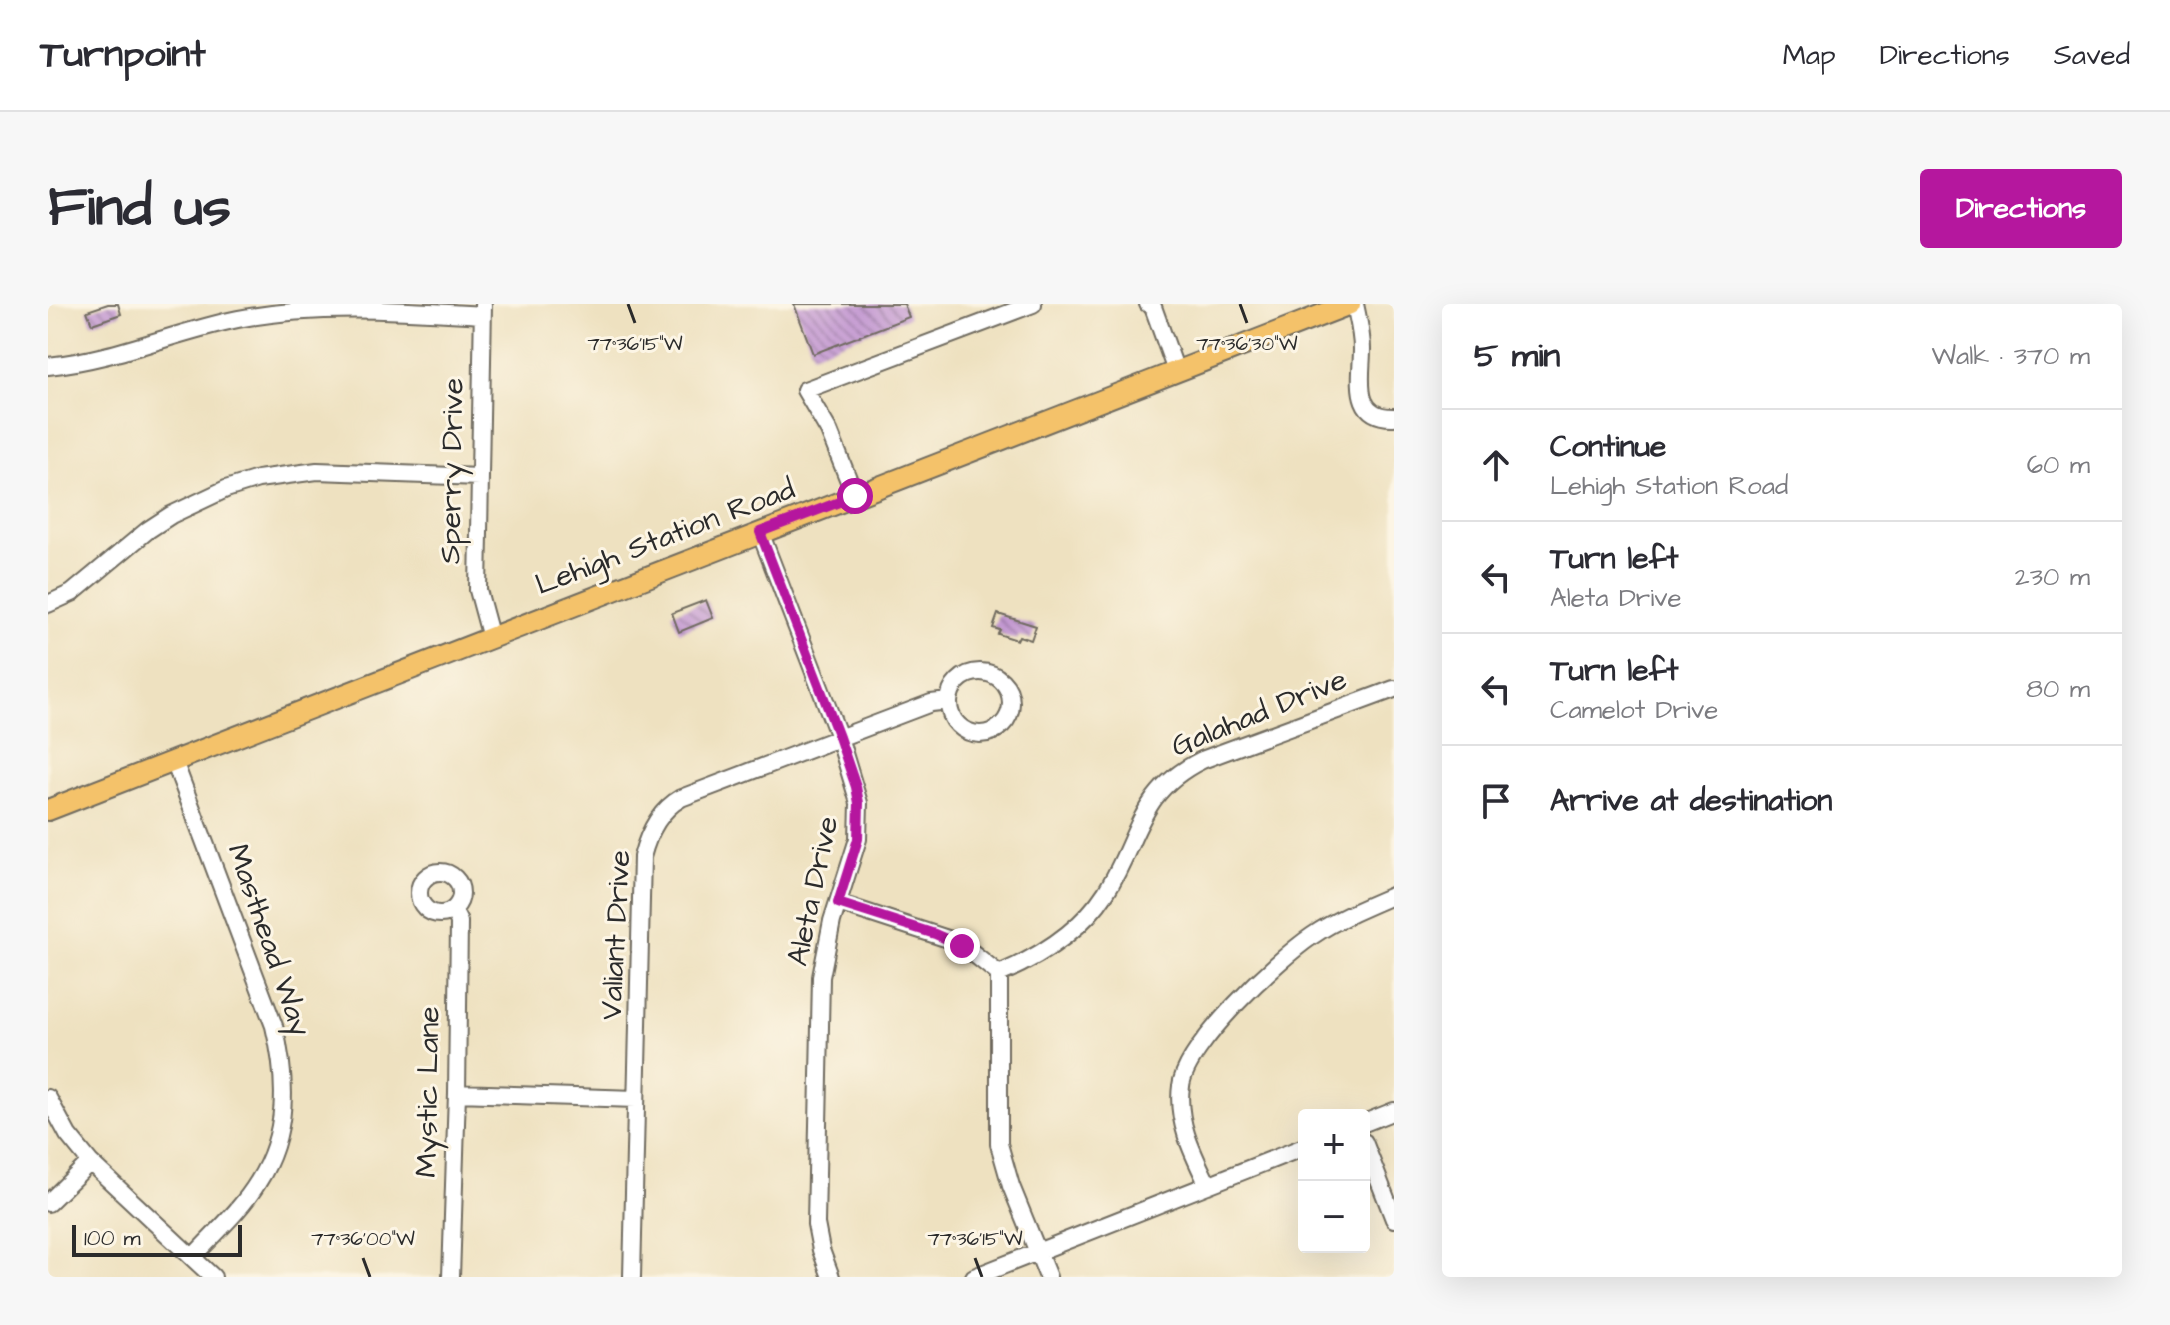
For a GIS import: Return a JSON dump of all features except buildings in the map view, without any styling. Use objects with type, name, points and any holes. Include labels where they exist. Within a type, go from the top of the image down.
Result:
[{"type":"main road","name":"Lehigh Station Road","points":[[48,810],[1353,304]]},
{"type":"street","points":[[855,496],[829,431],[805,390],[1033,304]]},
{"type":"street","points":[[1353,304],[1362,345],[1361,393],[1365,406],[1373,414],[1394,417]]},
{"type":"street","points":[[1152,305],[1176,371]]},
{"type":"street","points":[[48,366],[88,360],[236,319],[286,311],[482,310]]},
{"type":"street","name":"Sperry Drive","points":[[482,310],[478,590],[491,638]]},
{"type":"street","points":[[48,604],[72,593],[148,530],[171,515],[226,489],[258,479],[317,471],[480,477]]},
{"type":"street","name":"Aleta Drive","points":[[760,532],[839,737],[856,787],[860,819],[858,839],[827,940],[820,994],[816,1224],[831,1277]]},
{"type":"street","name":"Galahad Drive","points":[[999,974],[1048,950],[1090,912],[1105,893],[1150,803],[1178,773],[1202,760],[1394,689]]},
{"type":"street","name":"Valiant Drive","points":[[632,1277],[642,857],[657,822],[681,798],[931,703],[949,701]]},
{"type":"street","name":"Masthead Way","points":[[174,761],[274,1026],[284,1082],[284,1109],[271,1159],[258,1183],[193,1257]]},
{"type":"street","points":[[1208,1185],[1191,1148],[1180,1104],[1181,1084],[1189,1062],[1221,1022],[1283,958],[1330,924],[1394,895]]},
{"type":"street","points":[[838,903],[948,939],[999,974],[999,1144],[1011,1186],[1048,1277]]},
{"type":"street","name":"Mystic Lane","points":[[451,1277],[459,922],[453,910]]},
{"type":"street","points":[[457,1093],[636,1099]]},
{"type":"street","points":[[48,1098],[68,1135],[90,1162],[213,1277]]},
{"type":"street","points":[[1370,1121],[1394,1111]]},
{"type":"street","points":[[974,1277],[1298,1149]]},
{"type":"street","points":[[1370,1157],[1394,1219]]},
{"type":"street","points":[[48,1203],[90,1162]]},
{"type":"route","points":[[855,496],[760,532],[856,787],[860,819],[858,839],[838,903],[935,934],[962,946]]}]
